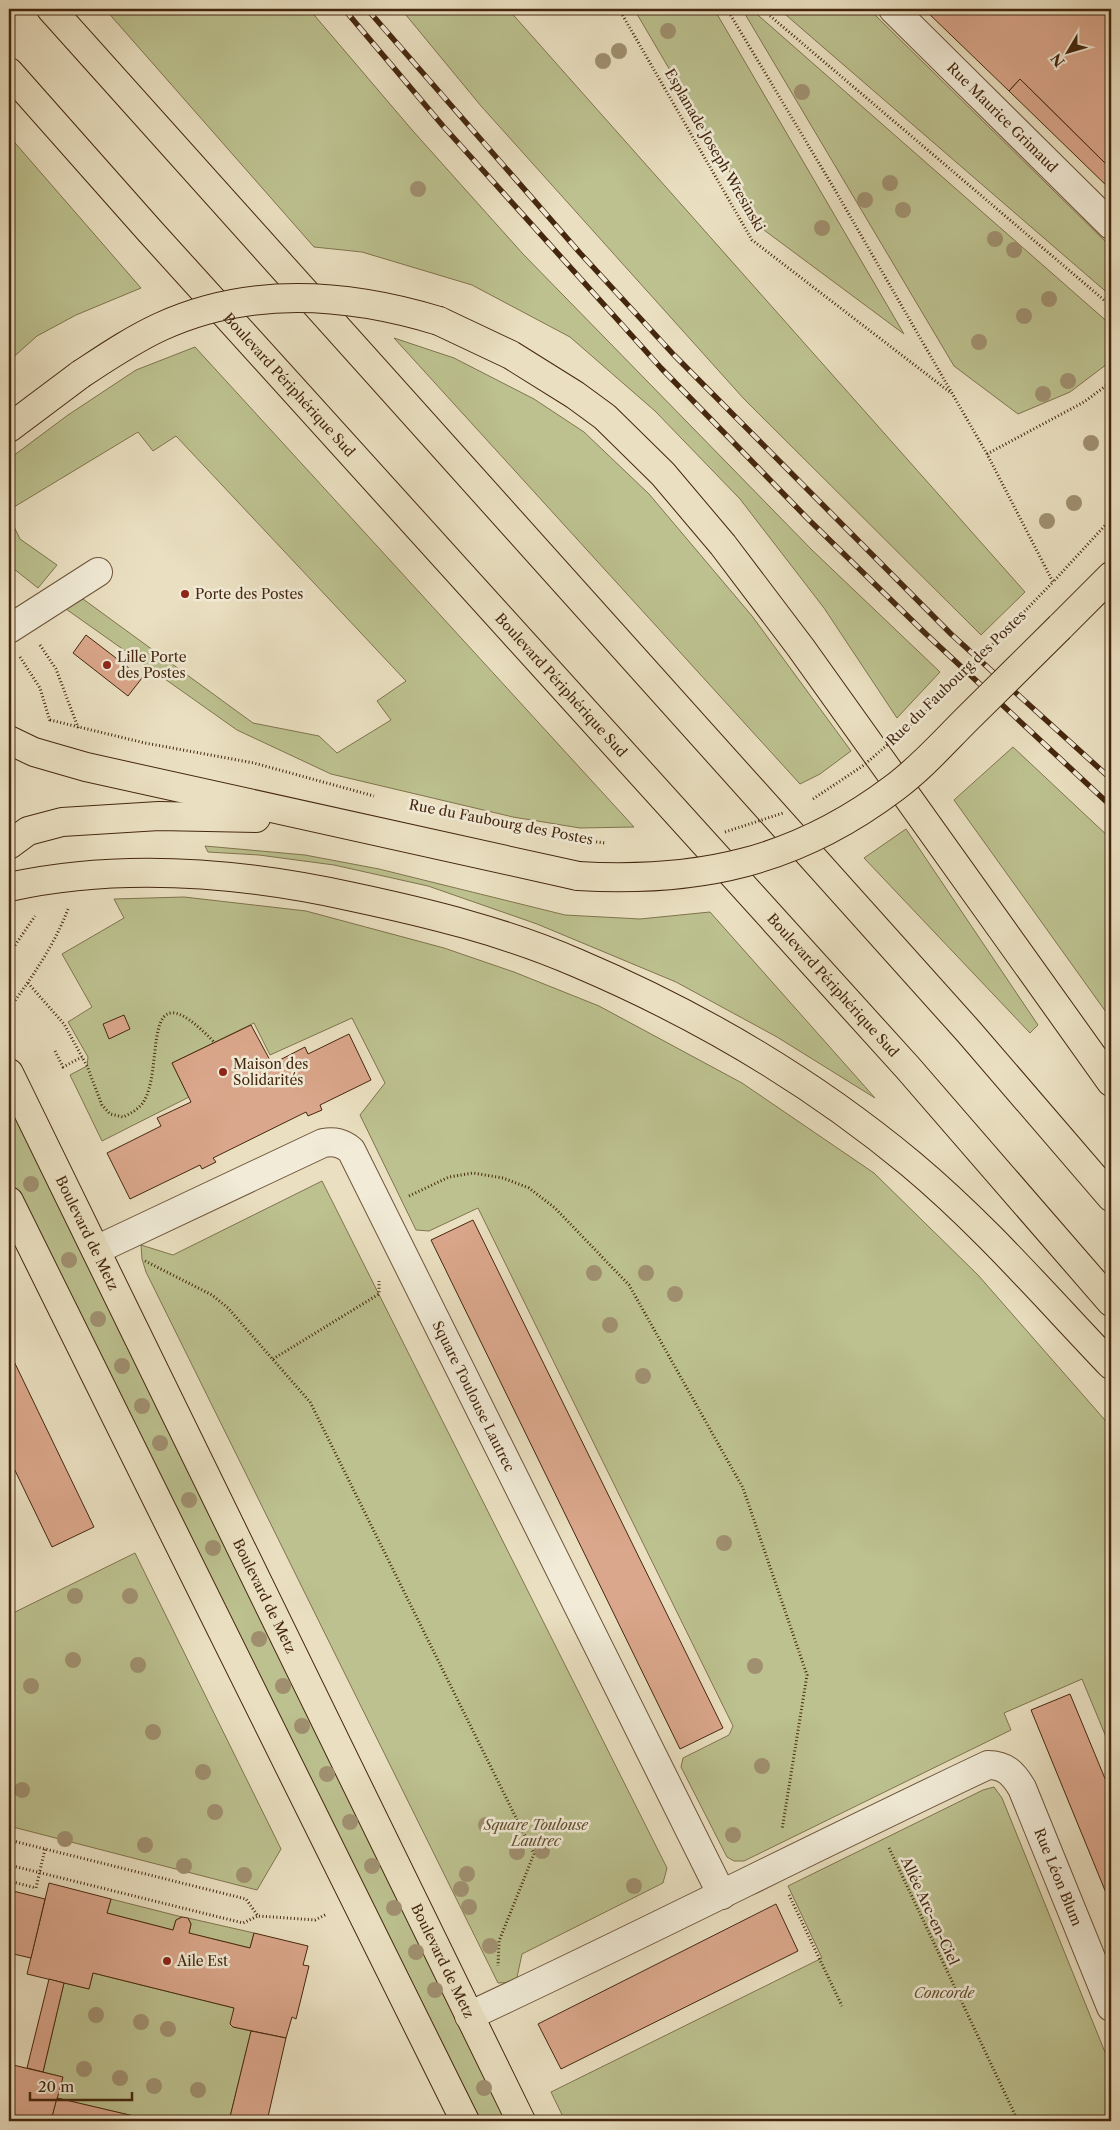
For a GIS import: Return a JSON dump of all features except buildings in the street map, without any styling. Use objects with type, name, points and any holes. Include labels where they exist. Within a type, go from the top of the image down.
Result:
[{"type":"main road","points":[[51,9],[969,1032],[1111,1197]]},
{"type":"main road","name":"Boulevard Périphérique Sud","points":[[9,72],[149,230],[908,1068],[1111,1302]]},
{"type":"main road","points":[[9,428],[81,374],[124,346],[160,327],[202,311],[230,305],[285,298],[337,299],[379,305],[439,322],[511,355],[575,395],[604,417],[663,474],[723,545],[801,648],[1111,1082]]},
{"type":"main road","points":[[9,740],[34,752],[86,767],[578,876],[636,878],[719,870],[778,853],[838,824],[878,800],[913,772],[1110,578]]},
{"type":"main road","points":[[9,845],[23,834],[38,828],[88,820],[186,816],[332,822]]},
{"type":"main road","points":[[9,887],[67,876],[129,872],[189,873],[262,880],[346,895],[435,917],[518,941],[576,962],[690,1017],[756,1053],[864,1127],[911,1164],[966,1214],[1111,1365]]},
{"type":"main road","name":"Boulevard de Metz","points":[[9,1073],[468,2016],[521,2121]]},
{"type":"main road","points":[[9,1201],[465,2121]]},
{"type":"street","name":"Rue Maurice Grimaud","points":[[893,9],[1111,225]]},
{"type":"street","points":[[16,624],[98,572]]},
{"type":"street","name":"Square Toulouse Lautrec","points":[[96,1250],[324,1142],[343,1143],[351,1150],[722,1895]]},
{"type":"street","name":"Rue Léon Blum","points":[[874,1819],[988,1765],[1004,1768],[1012,1774],[1022,1788],[1111,2007]]},
{"type":"street","points":[[468,2016],[722,1895],[874,1819]]},
{"type":"path","name":"Esplanade Joseph Wresinski","points":[[620,9],[752,240],[953,395]]},
{"type":"path","name":"Esplanade Joseph Wresinski","points":[[727,9],[831,182],[987,454],[1053,582]]},
{"type":"path","points":[[762,9],[1111,306]]},
{"type":"path","points":[[987,454],[1084,402],[1111,382]]},
{"type":"path","name":"Rue du Faubourg des Postes","points":[[960,678],[1111,519]]},
{"type":"path","points":[[16,624],[56,669],[80,738]]},
{"type":"path","name":"Rue du Faubourg des Postes","points":[[807,802],[836,786],[864,765],[934,704]]},
{"type":"path","points":[[50,720],[78,728],[254,764],[382,798]]},
{"type":"path","points":[[717,834],[786,812]]},
{"type":"path","name":"Rue du Faubourg des Postes","points":[[549,835],[613,844]]},
{"type":"path","points":[[9,1009],[28,983],[58,934],[71,901]]},
{"type":"path","points":[[28,983],[64,1024],[93,1078],[102,1104],[110,1114],[123,1117],[141,1105],[147,1095],[154,1066],[158,1026],[164,1017],[171,1013],[179,1014],[199,1026],[214,1042]]},
{"type":"path","points":[[55,1051],[63,1067],[82,1057]]},
{"type":"path","points":[[380,1209],[450,1177],[473,1173],[503,1178],[529,1188],[555,1208],[629,1285],[743,1488],[807,1675],[776,1868],[842,2006]]},
{"type":"path","points":[[124,1237],[142,1259],[212,1295],[228,1308],[310,1402],[534,1854],[499,1941],[499,2002]]},
{"type":"path","points":[[273,1359],[379,1294],[379,1275]]},
{"type":"path","name":"Allée Arc-en-Ciel","points":[[874,1819],[1018,2121]]},
{"type":"path","points":[[9,1840],[246,1899],[258,1916]]},
{"type":"path","points":[[9,1881],[36,1888],[45,1849]]},
{"type":"path","points":[[9,1865],[242,1923],[258,1916],[315,1920],[355,1899]]},
{"type":"green space","points":[[105,9],[309,9],[413,131],[523,254],[812,550],[940,672],[897,718],[824,608],[740,499],[655,411],[570,337],[472,285],[362,252],[314,247]]},
{"type":"green space","points":[[401,9],[508,9],[1025,592],[981,635],[744,399],[481,106]]},
{"type":"green space","points":[[634,9],[714,9],[904,334],[764,230]]},
{"type":"green space","points":[[742,9],[751,9],[1111,325],[1111,361],[1070,392],[1018,414],[954,366]]},
{"type":"green space","points":[[779,9],[869,9],[1111,247],[1111,296]]},
{"type":"green space","points":[[9,136],[141,288],[76,315],[37,336],[9,361]]},
{"type":"green space","points":[[394,338],[454,358],[534,399],[584,432],[649,494],[752,616],[851,751],[820,774],[800,784]]},
{"type":"green space","points":[[195,347],[634,827],[580,828],[513,817],[331,774],[237,730],[66,609],[83,599],[253,723],[319,736],[337,753],[391,720],[377,701],[406,681],[176,436],[153,451],[138,432],[9,510],[9,459],[68,415],[136,370]]},
{"type":"green space","points":[[9,516],[20,539],[57,565],[38,588],[9,565]]},
{"type":"green space","points":[[1013,747],[1111,839],[1111,1019],[954,800]]},
{"type":"green space","points":[[906,829],[1038,1025],[1030,1033],[864,858]]},
{"type":"green space","points":[[205,846],[305,855],[379,869],[565,915],[640,919],[710,912],[875,1098],[777,1037],[676,982],[537,924],[428,886],[334,865],[259,855],[208,852]]},
{"type":"green space","points":[[184,897],[306,911],[444,948],[514,972],[599,1006],[742,1083],[874,1173],[978,1275],[1111,1427],[1111,1749],[1082,1679],[1004,1713],[1011,1730],[744,1861],[734,1861],[727,1857],[681,1767],[683,1758],[729,1735],[733,1726],[478,1208],[429,1231],[416,1230],[360,1115],[385,1083],[352,1018],[270,1055],[254,1023],[172,1063],[189,1097],[102,1141],[70,1075],[87,1066],[88,1057],[68,1022],[92,1007],[62,954],[124,918],[114,899]]},
{"type":"green space","points":[[9,1104],[511,2121],[476,2121],[9,1176]]},
{"type":"green space","name":"Square Toulouse Lautrec","points":[[322,1181],[667,1868],[663,1883],[522,1954],[516,1982],[498,1983],[146,1272],[142,1259],[141,1245],[173,1255]]},
{"type":"green space","points":[[135,1553],[281,1849],[257,1890],[9,1826],[9,1615]]},
{"type":"green space","name":"Concorde","points":[[994,1787],[1002,1798],[1111,2067],[1111,2121],[565,2121],[551,2092],[822,1958],[788,1886],[983,1790]]},
{"type":"green space","points":[[111,1899],[182,1917],[176,1920],[173,1930],[107,1913]]},
{"type":"green space","points":[[188,1918],[254,1933],[250,1948],[189,1933],[191,1924]]},
{"type":"green space","points":[[93,1973],[234,2008],[233,2027],[251,2031],[229,2121],[211,2119],[210,2121],[155,2121],[57,2098],[62,2077],[43,2072],[64,1983],[89,1989]]},
{"type":"railway","points":[[344,9],[443,126],[661,368],[808,519],[926,634],[1111,806]]},
{"type":"railway","points":[[367,9],[580,253],[674,355],[951,634],[1111,779]]},
{"type":"place","name":"Porte des Postes","points":[[185,594]]},
{"type":"place","name":"Lille Porte des Postes","points":[[107,665]]},
{"type":"place","name":"Maison des Solidarités","points":[[223,1072]]},
{"type":"place","name":"Aile Est","points":[[167,1961]]}]
